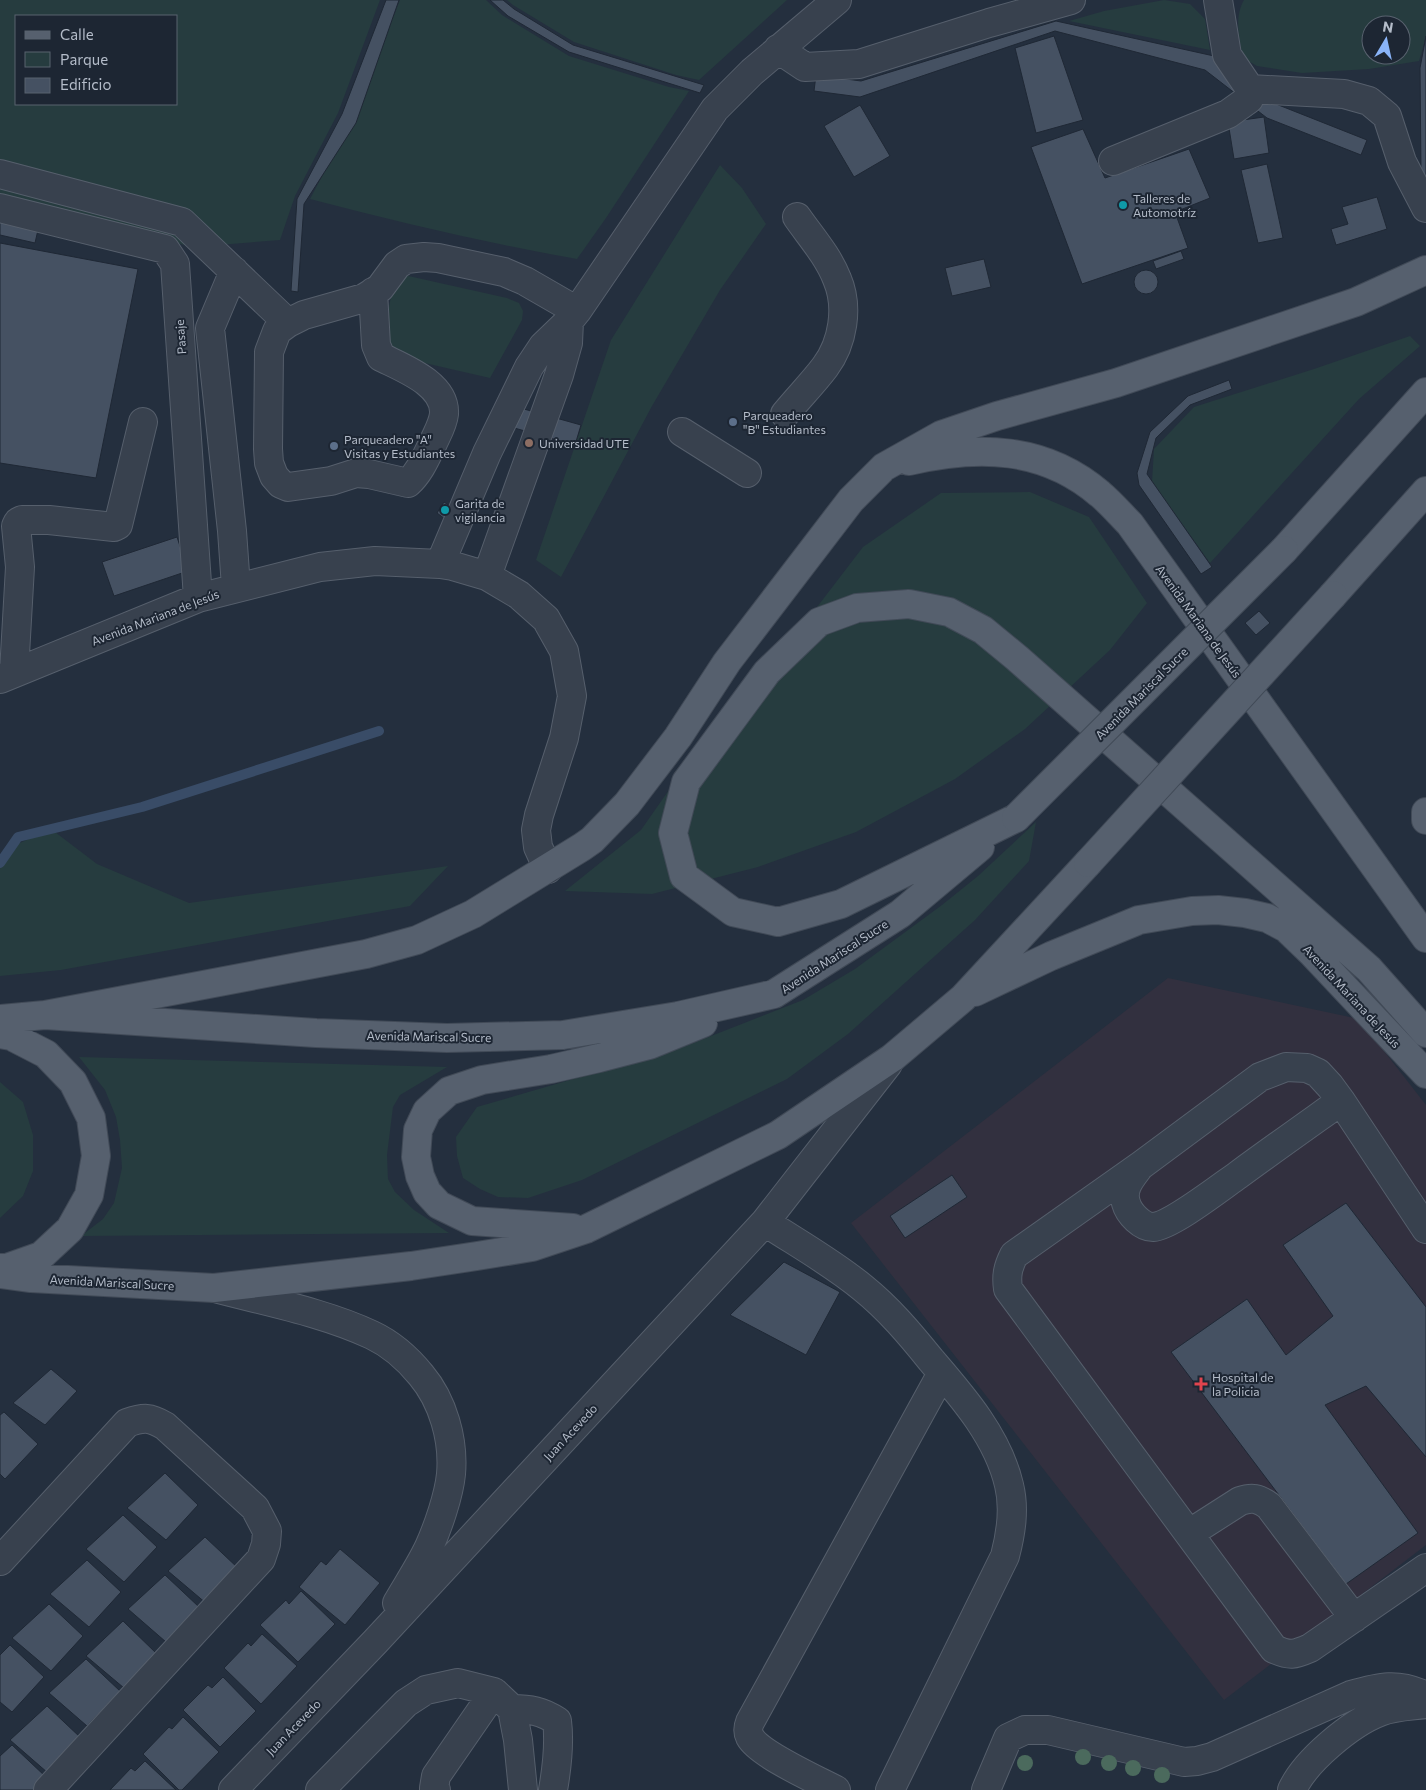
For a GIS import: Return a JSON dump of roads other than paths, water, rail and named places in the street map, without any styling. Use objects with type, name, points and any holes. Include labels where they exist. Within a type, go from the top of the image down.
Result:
[{"type":"main road","points":[[45,1015],[366,954],[418,940],[473,914],[592,840],[627,804],[678,736],[727,662],[833,523],[851,500],[884,467],[941,435],[997,416],[1116,383],[1356,302],[1426,270]]},
{"type":"main road","name":"Avenida Mariscal Sucre","points":[[0,1019],[45,1015],[316,1033],[447,1038],[563,1035],[678,1016],[774,994],[900,914],[1016,818],[1284,550],[1426,392]]},
{"type":"main road","name":"Avenida Mariana de Jesús","points":[[884,467],[945,454],[988,451],[1006,452],[1046,462],[1070,473],[1101,495],[1130,524],[1426,938]]},
{"type":"main road","name":"Avenida Mariscal Sucre","points":[[0,1274],[31,1278],[214,1288],[411,1266],[532,1247],[586,1229],[778,1135],[892,1058],[963,998],[1426,491]]},
{"type":"main road","points":[[1016,818],[842,904],[778,922],[733,912],[684,876],[673,833],[686,782],[767,672],[819,622],[857,608],[909,604],[949,612],[983,630],[1017,658],[1368,969],[1426,1033]]},
{"type":"main road","points":[[1426,812],[1426,820]]},
{"type":"main road","name":"Avenida Mariana de Jesús","points":[[963,998],[1051,956],[1138,920],[1192,911],[1218,910],[1246,913],[1267,918],[1286,928],[1326,967],[1426,1074]]},
{"type":"main road","points":[[586,1229],[472,1221],[439,1206],[427,1192],[420,1176],[416,1157],[418,1130],[427,1111],[449,1091],[474,1083],[551,1069],[649,1045],[774,994]]},
{"type":"main road","points":[[0,1034],[11,1036],[46,1054],[73,1082],[91,1118],[96,1156],[89,1195],[70,1229],[41,1256],[7,1268],[0,1268]]},
{"type":"street","points":[[440,564],[487,453],[529,367],[543,346],[573,316],[715,110],[752,72],[837,0]]},
{"type":"street","points":[[778,49],[805,67],[858,64],[989,23],[1071,0]]},
{"type":"street","points":[[1114,161],[1228,114],[1250,98],[1250,89],[1227,55],[1218,0]]},
{"type":"street","points":[[1250,89],[1344,94],[1369,101],[1387,116],[1402,162],[1426,208]]},
{"type":"street","points":[[0,174],[182,222],[288,324]]},
{"type":"street","name":"Pasaje","points":[[0,208],[165,249],[175,264],[198,598]]},
{"type":"street","points":[[785,414],[826,366],[837,345],[843,322],[842,298],[837,279],[825,255],[797,218]]},
{"type":"street","points":[[373,292],[376,345],[381,357],[415,373],[438,394],[443,403],[442,423],[421,467],[408,483],[356,473],[331,481],[288,487],[281,484],[274,476],[269,463],[269,352],[277,331],[288,324],[304,315],[364,298],[373,292],[380,288],[397,265],[406,260],[424,257],[438,258],[504,272],[525,281],[573,316]]},
{"type":"street","points":[[234,272],[210,328],[232,531],[236,587]]},
{"type":"street","points":[[487,576],[559,375],[573,316]]},
{"type":"street","points":[[7,676],[20,566],[16,526],[18,522],[22,520],[40,520],[114,527],[118,525],[143,422]]},
{"type":"street","points":[[682,432],[747,473]]},
{"type":"street","name":"Avenida Mariana de Jesús","points":[[7,676],[198,598],[320,567],[375,561],[440,564],[487,576],[519,595],[546,619],[564,651],[572,696],[564,738],[536,830],[538,847],[548,869]]},
{"type":"street","name":"Avenida Mariscal Sucre","points":[[765,1222],[892,1058]]},
{"type":"street","points":[[1426,1230],[1330,1086],[1318,1074],[1307,1068],[1286,1067],[1260,1077],[1140,1166],[1014,1255],[1008,1267],[1006,1277],[1008,1289],[1274,1649],[1288,1655],[1310,1648],[1426,1568]]},
{"type":"street","points":[[1140,1166],[1127,1183],[1124,1191],[1126,1203],[1134,1216],[1146,1226],[1156,1227],[1197,1204],[1341,1101]]},
{"type":"street","points":[[765,1222],[862,1287],[902,1325],[980,1422],[1004,1467],[1010,1486],[1012,1522],[1005,1556],[890,1790]]},
{"type":"street","name":"Juan Acevedo","points":[[233,1790],[375,1642],[765,1222]]},
{"type":"street","name":"Juan Acevedo","points":[[214,1288],[327,1317],[373,1335],[408,1359],[430,1386],[444,1414],[450,1443],[451,1474],[441,1514],[429,1547],[375,1642]]},
{"type":"street","points":[[836,1790],[766,1752],[750,1738],[748,1730],[750,1722],[942,1373]]},
{"type":"street","points":[[0,1561],[127,1423],[140,1419],[153,1419],[165,1426],[255,1508],[267,1531],[266,1544],[261,1559],[48,1790]]},
{"type":"street","points":[[1190,1533],[1240,1500],[1258,1499],[1269,1506],[1354,1618]]},
{"type":"street","points":[[320,1790],[406,1703],[426,1690],[458,1683],[529,1709],[545,1712],[557,1721],[558,1745],[553,1790]]},
{"type":"street","points":[[986,1790],[1008,1738],[1025,1730],[1048,1730],[1184,1762],[1191,1762],[1212,1757],[1351,1695],[1374,1688],[1396,1686],[1426,1696]]},
{"type":"street","points":[[436,1790],[434,1788],[436,1776],[503,1700]]},
{"type":"street","points":[[503,1700],[518,1740],[523,1790]]},
{"type":"street","points":[[1292,1790],[1320,1754],[1352,1727],[1381,1711],[1426,1704]]},
{"type":"waterway","points":[[0,863],[18,837],[142,807],[379,731]]},
{"type":"place","name":"Talleres de Automotríz","points":[[1123,205]]},
{"type":"place","name":"Parqueadero \"B\" Estudiantes","points":[[733,422]]},
{"type":"place","name":"Universidad UTE","points":[[529,443]]},
{"type":"place","name":"Parqueadero \"A\" Visitas y Estudiantes","points":[[334,446]]},
{"type":"place","name":"Garita de vigilancia","points":[[445,510]]},
{"type":"place","name":"Hospital de la Policia","points":[[1201,1384]]}]
